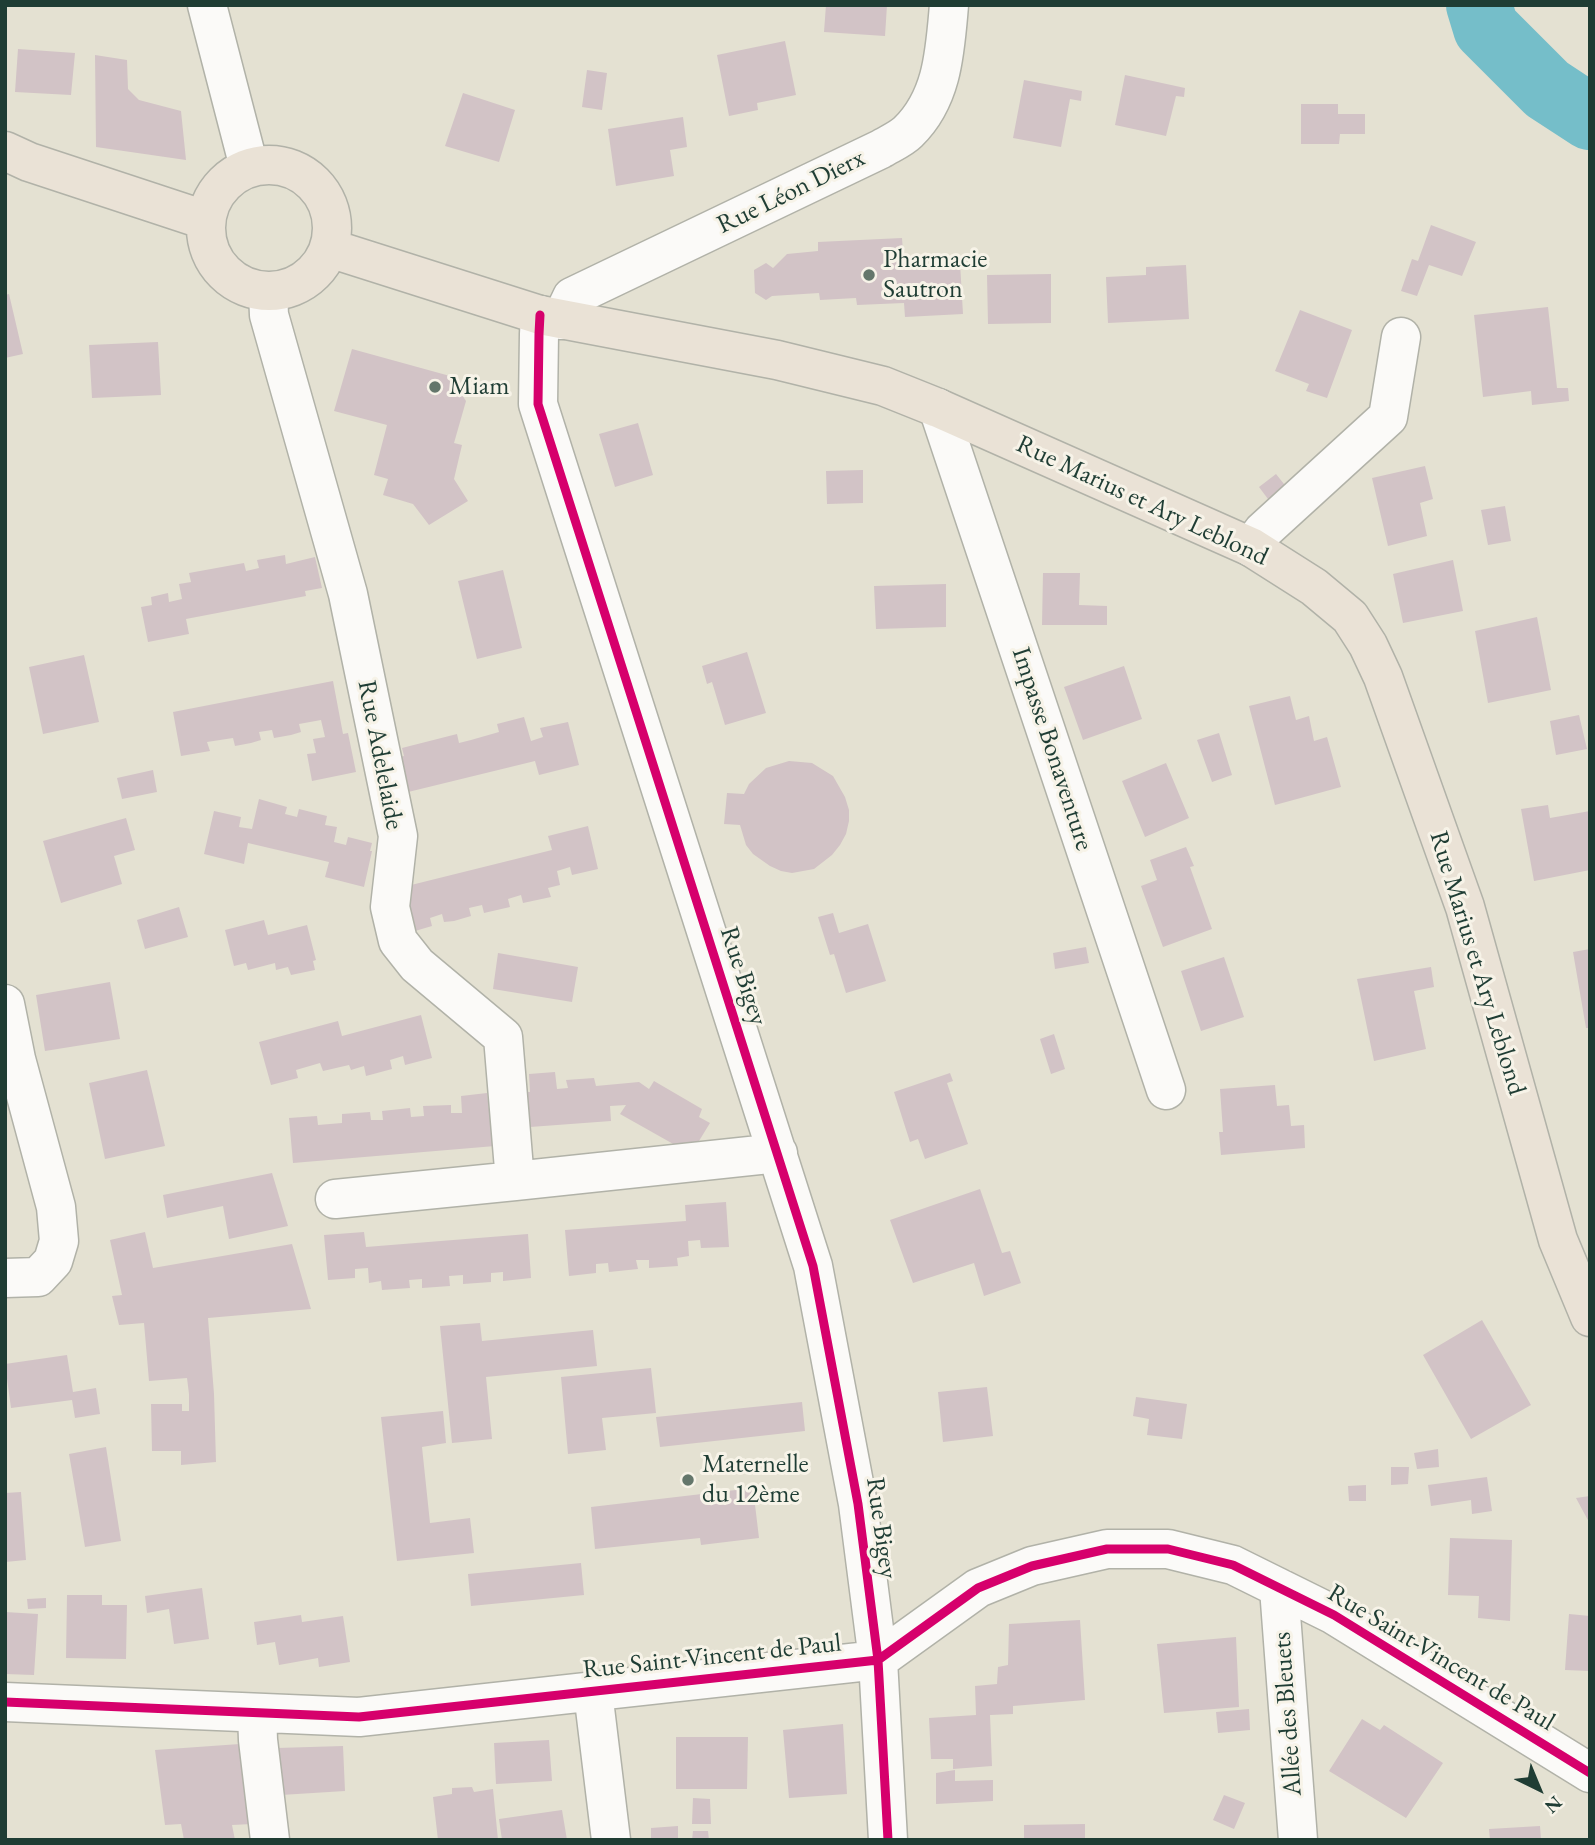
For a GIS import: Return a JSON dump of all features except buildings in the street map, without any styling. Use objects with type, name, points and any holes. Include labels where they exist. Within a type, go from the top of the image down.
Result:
[{"type":"main road","points":[[5,151],[29,162],[205,220]]},
{"type":"main road","points":[[269,164],[289,167],[306,176],[321,191],[330,209],[333,228],[329,248],[320,266],[306,280],[288,289],[268,292],[247,289],[228,278],[214,261],[206,241],[205,220],[220,187],[233,175],[249,167],[269,164]]},
{"type":"main road","name":"Rue Marius et Ary Leblond","points":[[329,248],[551,317],[777,360],[883,386],[1251,547],[1314,587],[1350,617],[1378,666],[1465,906],[1558,1240],[1590,1317]]},
{"type":"street","points":[[207,5],[249,167]]},
{"type":"street","name":"Rue Léon Dierx","points":[[551,317],[572,297],[881,149],[907,133],[927,109],[940,79],[946,44],[948,5]]},
{"type":"street","name":"Rue Adelelaide","points":[[268,292],[269,315],[348,594],[398,836],[390,907],[398,941],[417,965],[503,1037],[515,1181]]},
{"type":"street","name":"Rue Bigey","points":[[551,317],[539,334],[538,404],[813,1266],[858,1504],[877,1660],[888,1840]]},
{"type":"street","points":[[1251,547],[1263,531],[1388,417],[1401,337]]},
{"type":"street","name":"Impasse Bonaventure","points":[[938,408],[1166,1090]]},
{"type":"street","points":[[5,1004],[16,1059],[56,1207],[59,1241],[53,1261],[38,1277],[5,1278]]},
{"type":"street","points":[[335,1199],[778,1153]]},
{"type":"street","name":"Rue Saint-Vincent de Paul","points":[[5,1702],[359,1717],[877,1660],[978,1588],[1032,1566],[1107,1549],[1168,1549],[1233,1565],[1334,1615],[1590,1773]]},
{"type":"street","name":"Allée des Bleuets","points":[[1279,1588],[1298,1840]]},
{"type":"street","points":[[593,1692],[611,1840]]},
{"type":"street","points":[[257,1714],[270,1840]]},
{"type":"waterway","points":[[1479,5],[1486,28],[1547,89],[1590,117]]},
{"type":"cycle path","points":[[540,315],[538,404],[813,1266],[858,1504],[878,1660],[888,1840]]},
{"type":"cycle path","points":[[5,1702],[359,1717],[878,1660],[978,1588],[1032,1566],[1107,1549],[1168,1549],[1233,1565],[1334,1615],[1590,1773]]},
{"type":"place","name":"Pharmacie Sautron","points":[[869,275]]},
{"type":"place","name":"Miam","points":[[435,387]]},
{"type":"place","name":"Maternelle du 12ème","points":[[688,1480]]}]
